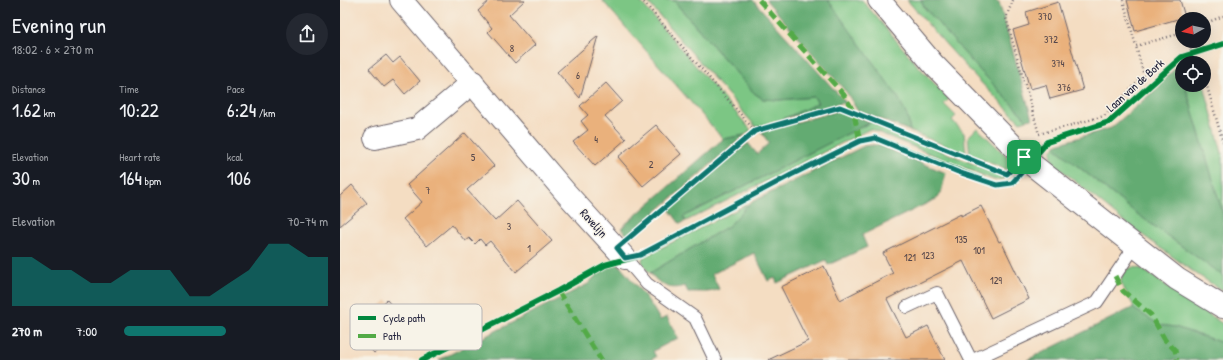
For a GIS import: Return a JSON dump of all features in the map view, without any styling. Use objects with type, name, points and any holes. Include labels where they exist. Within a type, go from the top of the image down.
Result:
[{"type":"street","name":"Ravelijn","points":[[401,0],[473,82],[566,193],[621,253]]},
{"type":"street","points":[[879,0],[934,65],[1024,157],[1177,279],[1223,307]]},
{"type":"street","points":[[375,138],[417,129],[473,82]]},
{"type":"lane","points":[[907,307],[937,294],[972,360],[1097,302],[1135,246]]},
{"type":"lane","name":"Ravelijn","points":[[621,253],[647,284],[695,318],[715,360]]},
{"type":"path","points":[[642,0],[755,131]]},
{"type":"path","points":[[621,253],[755,131],[840,107],[1007,174],[1024,157],[1032,136],[1040,134],[1006,18],[1013,0]]},
{"type":"path","points":[[1211,21],[1223,16]]},
{"type":"path","points":[[1209,92],[1223,142]]},
{"type":"green space","points":[[602,0],[639,0],[751,130],[745,135],[723,139]]},
{"type":"green space","points":[[646,0],[673,0],[754,93],[763,99],[779,100],[814,97],[818,104],[783,119],[756,127]]},
{"type":"green space","points":[[673,0],[753,0],[850,107],[842,103],[783,119],[818,103],[814,97],[779,100],[763,99],[754,93]]},
{"type":"green space","points":[[766,0],[828,0],[898,97],[908,118],[910,131],[857,110],[847,93]]},
{"type":"green space","points":[[828,0],[862,0],[918,66],[949,99],[944,104],[956,116],[952,120],[964,133],[966,154],[910,131],[908,118]]},
{"type":"green space","points":[[907,0],[921,0],[924,7],[974,64],[1027,120],[1020,122],[1005,107],[962,62]]},
{"type":"green space","points":[[921,0],[994,0],[999,2],[1032,119],[1027,120],[974,64],[924,7]]},
{"type":"green space","points":[[1175,69],[1175,92],[1187,92],[1223,214],[1223,276],[1136,213],[1054,147],[1057,144],[1111,128],[1160,86],[1161,82]]},
{"type":"green space","points":[[1187,92],[1206,92],[1223,157],[1223,214]]},
{"type":"green space","points":[[841,110],[871,122],[683,217],[686,221],[680,224],[669,209],[748,143],[757,154],[769,143],[761,132]]},
{"type":"green space","points":[[871,122],[1008,178],[994,180],[870,129],[686,221],[683,217]]},
{"type":"green space","points":[[977,128],[1014,163],[1008,170],[970,155],[968,137]]},
{"type":"green space","points":[[745,135],[628,236],[621,228],[723,139]]},
{"type":"green space","points":[[878,145],[946,173],[941,193],[938,198],[862,235],[867,247],[828,265],[826,260],[777,283],[775,278],[768,281],[754,253],[712,274],[719,289],[704,292],[688,292],[685,286],[675,288],[666,286],[650,273],[730,225],[750,203],[864,146]]},
{"type":"green space","points":[[1054,147],[1136,213],[1223,276],[1223,291],[1195,273],[1122,220],[1053,163],[1051,153]]},
{"type":"green space","points":[[750,203],[730,225],[650,273],[644,266],[642,262],[643,257]]},
{"type":"green space","points":[[615,264],[619,265],[641,291],[660,320],[667,317],[678,338],[653,351],[656,357],[650,360],[439,360],[459,350],[482,350],[482,338],[588,284],[600,271]]},
{"type":"green space","points":[[1134,267],[1142,269],[1223,324],[1223,343],[1175,327],[1160,325],[1132,308],[1134,307],[1121,283],[1124,272]]},
{"type":"green space","points":[[1132,308],[1160,325],[1175,327],[1223,343],[1223,360],[1027,360]]},
{"type":"building","points":[[490,0],[525,0],[509,15],[535,45],[515,63],[488,32],[492,28],[478,11]]},
{"type":"building","points":[[1127,0],[1180,0],[1184,12],[1175,12],[1175,20],[1135,31]]},
{"type":"building","points":[[1058,2],[1083,90],[1050,99],[1046,85],[1030,89],[1013,30],[1029,25],[1026,12]]},
{"type":"building","points":[[598,36],[580,98],[557,72]]},
{"type":"building","points":[[386,55],[393,63],[400,57],[420,81],[405,94],[393,80],[384,87],[369,69]]},
{"type":"building","points":[[606,83],[622,101],[605,116],[626,139],[595,166],[573,142],[588,130],[581,121],[588,115],[580,106]]},
{"type":"building","points":[[656,125],[681,154],[643,186],[618,157]]},
{"type":"building","points":[[465,133],[494,166],[467,190],[495,221],[517,201],[552,241],[516,272],[490,241],[485,245],[480,239],[475,244],[469,238],[465,241],[452,225],[427,246],[403,219],[422,202],[407,185]]},
{"type":"building","points":[[352,185],[367,203],[340,226],[340,196]]},
{"type":"building","points":[[981,206],[999,242],[1001,241],[1029,299],[991,318],[963,261],[887,299],[906,337],[928,326],[945,360],[768,360],[808,341],[781,287],[824,266],[840,300],[893,273],[883,253],[961,214],[961,216]]},
{"type":"building","points":[[387,300],[390,304],[382,304]]},
{"type":"marked path","points":[[759,0],[844,95],[853,111],[860,141]]},
{"type":"marked path","points":[[1115,276],[1123,291],[1151,315],[1165,340],[1175,350],[1177,360]]},
{"type":"marked path","points":[[558,291],[601,360]]},
{"type":"cycle path","name":"Laan van de Bork","points":[[482,330],[605,265],[641,255],[791,175],[860,141],[875,138],[997,185],[1012,183],[1047,142],[1109,122],[1182,57],[1223,44]]},
{"type":"cycle path","name":"Laan van de Bork","points":[[422,360],[442,350]]},
{"type":"route","points":[[840,107],[1007,174],[1024,157],[1030,163],[1012,183],[997,185],[958,172],[875,138],[860,141],[791,175],[640,255],[625,258],[617,248],[755,131],[840,107]]}]
